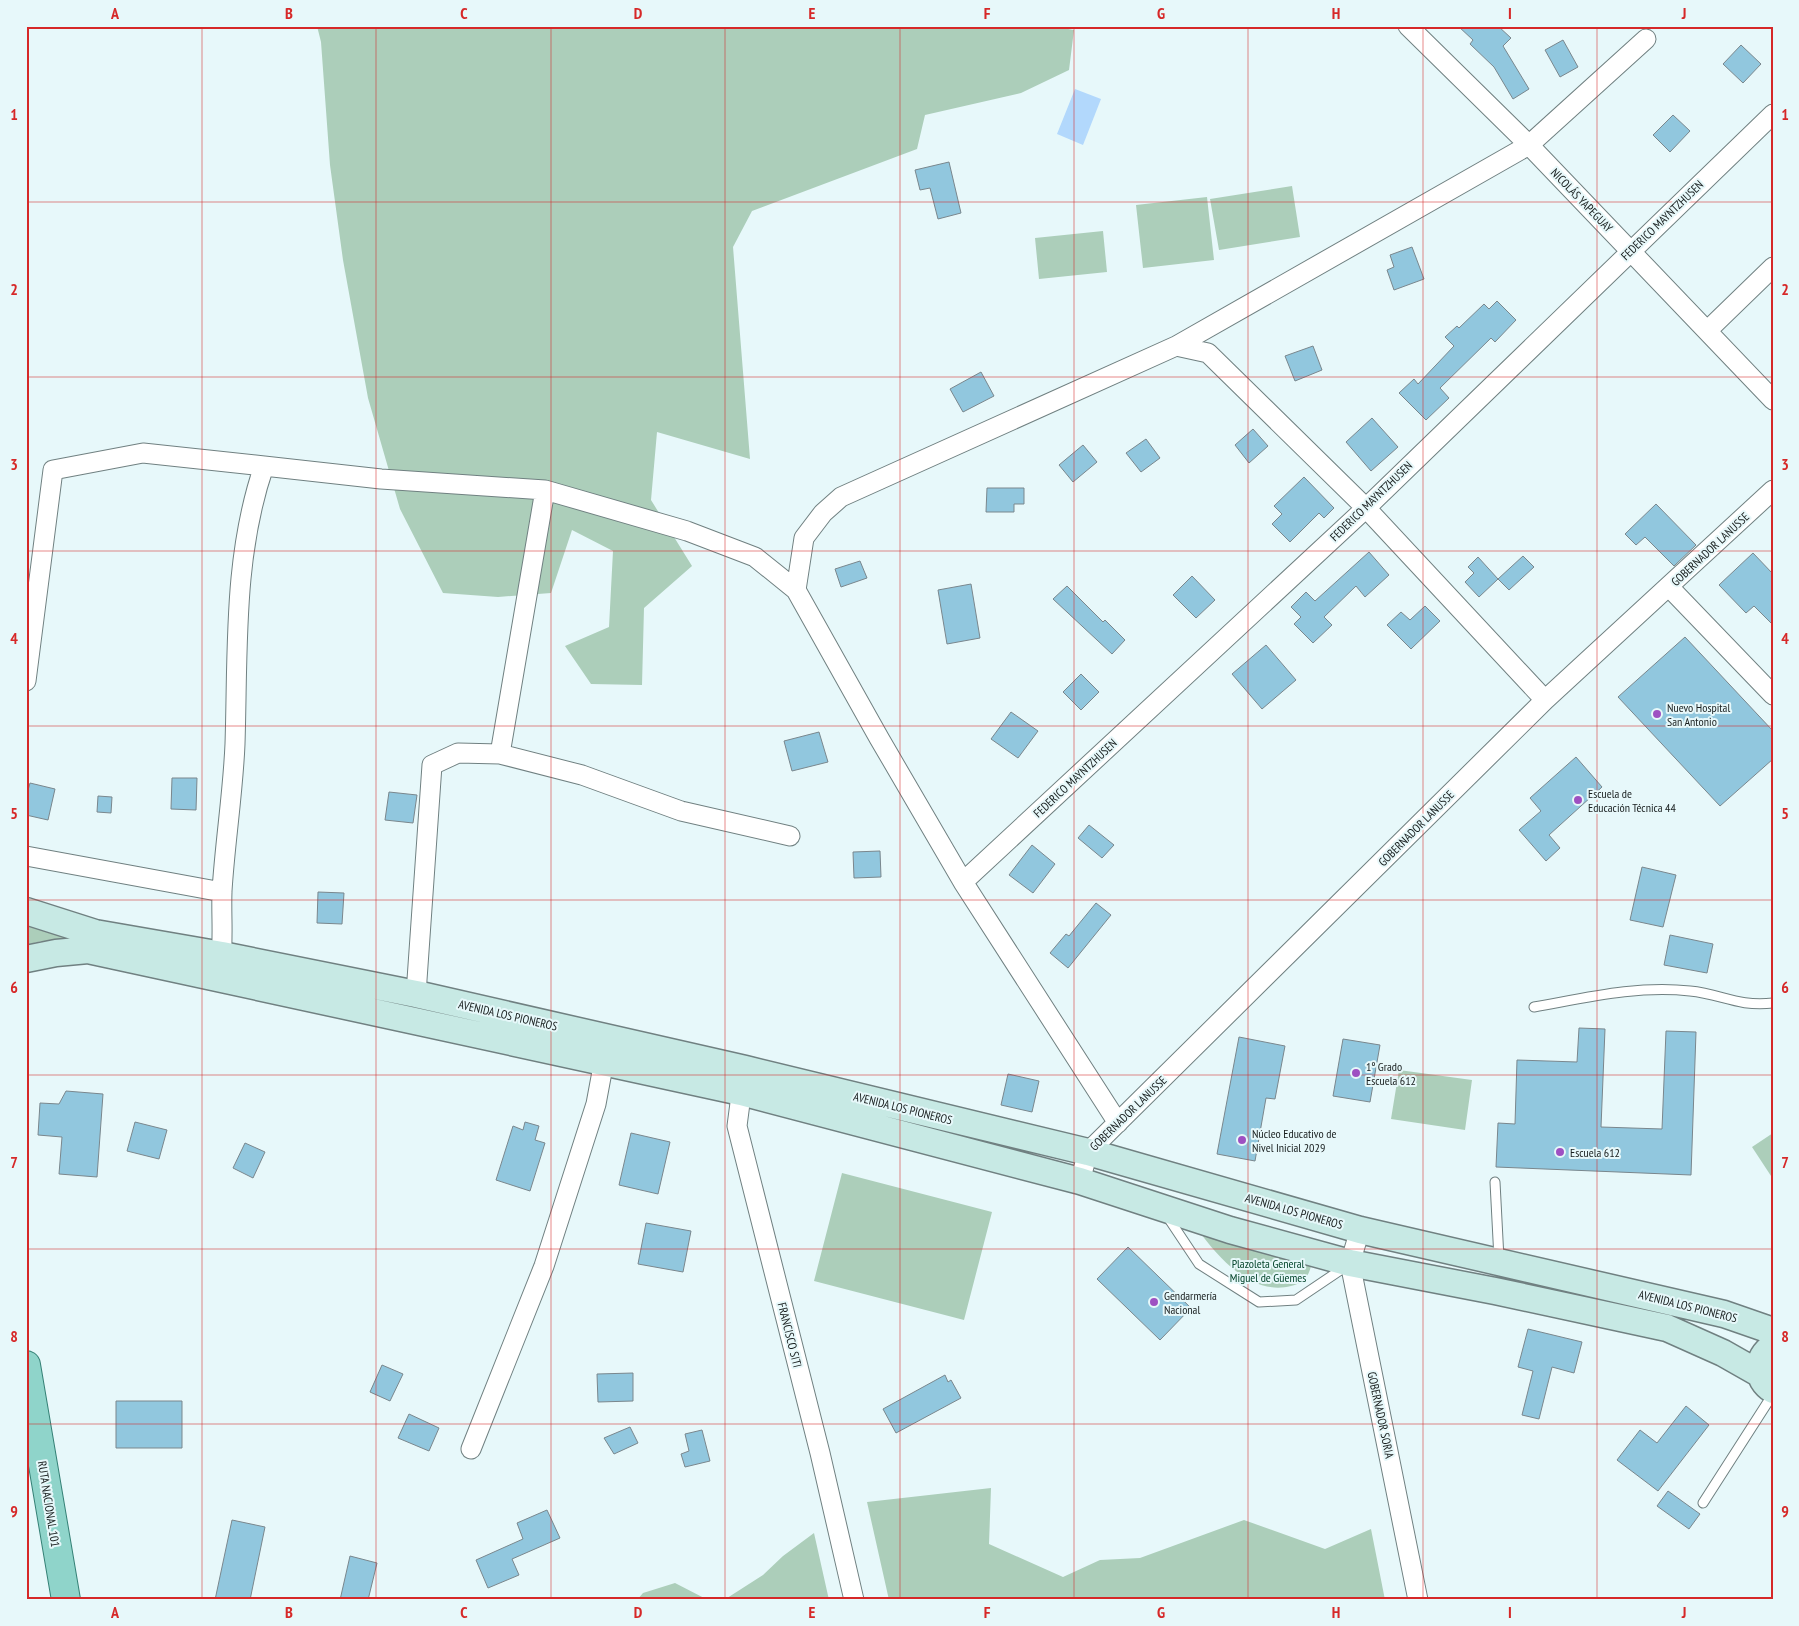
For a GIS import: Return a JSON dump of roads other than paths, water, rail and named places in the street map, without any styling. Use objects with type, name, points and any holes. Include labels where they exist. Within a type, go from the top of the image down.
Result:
[{"type":"main road","name":"AVENIDA LOS PIONEROS","points":[[26,910],[95,933],[220,967],[604,1061],[743,1081],[1088,1152],[1360,1230],[1724,1314],[1773,1331]]},
{"type":"main road","name":"AVENIDA LOS PIONEROS","points":[[26,959],[56,953],[88,950],[416,994],[743,1081],[1080,1181],[1230,1230],[1350,1263],[1667,1328],[1723,1353],[1768,1386]]},
{"type":"main road","points":[[1768,1386],[1761,1358],[1773,1346]]},
{"type":"main road","name":"RUTA NACIONAL 101","points":[[26,1365],[66,1600]]},
{"type":"street","name":"NICOLÁS YAPEGUAY","points":[[1408,26],[1529,145],[1773,400]]},
{"type":"street","points":[[796,590],[804,538],[823,513],[840,497],[1176,346],[1529,145],[1646,39]]},
{"type":"street","name":"FEDERICO MAYNTZHUSEN","points":[[963,882],[1366,508],[1630,250],[1773,114]]},
{"type":"street","points":[[1707,331],[1773,267]]},
{"type":"street","points":[[1176,346],[1208,353],[1366,508],[1545,700]]},
{"type":"street","points":[[26,681],[53,470],[143,453],[381,479],[545,490],[687,531],[755,557],[796,590],[963,882],[1118,1123]]},
{"type":"street","points":[[220,967],[222,892],[235,744],[235,668],[239,586],[252,500],[264,466]]},
{"type":"street","points":[[500,754],[545,490]]},
{"type":"street","name":"GOBERNADOR LANUSSE","points":[[1080,1181],[1088,1152],[1545,700],[1773,490]]},
{"type":"street","points":[[1669,587],[1773,695]]},
{"type":"street","points":[[416,994],[432,765],[458,753],[500,754],[582,775],[681,811],[790,836]]},
{"type":"street","points":[[26,856],[222,892]]},
{"type":"street","points":[[471,1449],[544,1266],[596,1104],[604,1061]]},
{"type":"street","name":"FRANCISCO SITI","points":[[743,1081],[737,1126],[854,1600]]},
{"type":"street","name":"GOBERNADOR SORIA","points":[[1360,1230],[1350,1263],[1418,1600]]},
{"type":"lane","points":[[1534,1007],[1633,989],[1691,991],[1752,1006],[1773,1003]]},
{"type":"lane","points":[[1495,1182],[1499,1262]]},
{"type":"lane","points":[[1162,1207],[1199,1264],[1259,1302],[1296,1300],[1350,1263]]},
{"type":"lane","points":[[1703,1503],[1768,1386]]},
{"type":"water","points":[[1075,89],[1101,99],[1083,145],[1057,134]]},
{"type":"place","name":"Nuevo Hospital San Antonio","points":[[1657,714]]},
{"type":"place","name":"Escuela de Educación Técnica 44","points":[[1578,800]]},
{"type":"place","name":"1º Grado Escuela 612","points":[[1356,1073]]},
{"type":"place","name":"Núcleo Educativo de Nivel Inicial 2029","points":[[1242,1140]]},
{"type":"place","name":"Escuela 612","points":[[1560,1152]]},
{"type":"place","name":"Gendarmería Nacional","points":[[1154,1302]]},
{"type":"park label","name":"Plazoleta General Miguel de Güemes","points":[[1268,1270]]}]
